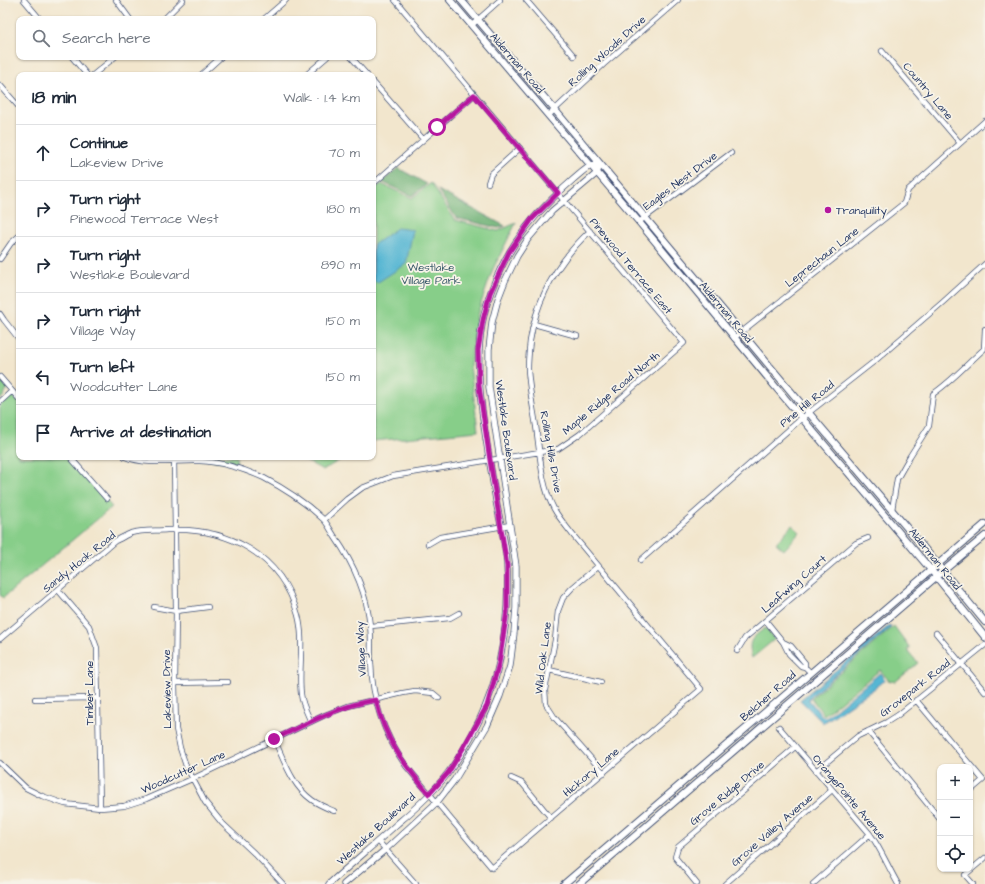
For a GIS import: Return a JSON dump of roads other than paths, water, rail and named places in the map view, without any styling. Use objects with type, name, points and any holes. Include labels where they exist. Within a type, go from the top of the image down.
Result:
[{"type":"main road","name":"Alderman Road","points":[[450,0],[639,222],[734,338],[931,570],[985,637]]},
{"type":"main road","name":"Alderman Road","points":[[461,0],[646,218],[809,414],[938,564],[942,572],[985,622]]},
{"type":"main road","name":"Belcher Road","points":[[564,884],[985,524]]},
{"type":"main road","name":"Belcher Road","points":[[579,884],[985,536]]},
{"type":"main road","points":[[811,673],[817,680]]},
{"type":"street","points":[[24,0],[37,16]]},
{"type":"street","points":[[116,0],[128,16]]},
{"type":"street","points":[[167,16],[183,0]]},
{"type":"street","points":[[267,16],[286,0]]},
{"type":"street","name":"Pinewood Terrace East","points":[[395,0],[684,343]]},
{"type":"street","points":[[472,25],[500,0]]},
{"type":"street","points":[[526,0],[574,56]]},
{"type":"street","name":"Rolling Woods Drive","points":[[549,115],[604,64],[678,0]]},
{"type":"street","name":"Country Lane","points":[[882,51],[960,143]]},
{"type":"street","points":[[74,60],[84,72]]},
{"type":"street","points":[[97,72],[111,60]]},
{"type":"street","points":[[204,72],[218,60]]},
{"type":"street","points":[[310,72],[324,60]]},
{"type":"street","points":[[354,60],[364,72]]},
{"type":"street","points":[[0,85],[16,104]]},
{"type":"street","points":[[376,85],[423,139]]},
{"type":"street","points":[[376,181],[474,95]]},
{"type":"street","name":"Leprechaun Lane","points":[[734,338],[904,203],[908,190],[985,121]]},
{"type":"street","points":[[488,183],[491,174],[520,148]]},
{"type":"street","name":"Eagles Nest Drive","points":[[639,222],[731,153]]},
{"type":"street","points":[[591,165],[600,165]]},
{"type":"street","name":"Westlake Boulevard","points":[[329,884],[429,794],[448,773],[487,706],[499,663],[507,611],[507,566],[479,386],[478,350],[483,320],[490,293],[509,252],[521,233],[532,219],[558,193],[591,165]]},
{"type":"street","name":"Westlake Boulevard","points":[[344,884],[386,849],[437,802],[454,780],[487,726],[498,701],[510,666],[516,608],[516,566],[489,387],[489,349],[492,322],[498,299],[517,256],[538,227],[552,211],[597,173],[600,165]]},
{"type":"street","name":"Rolling Hills Drive","points":[[590,231],[561,263],[552,278],[539,306],[529,350],[528,368],[546,489],[555,510],[572,534],[701,689]]},
{"type":"street","points":[[0,259],[11,243],[16,239]]},
{"type":"street","name":"Pine Hill Road","points":[[641,560],[802,418],[809,414],[880,356],[985,264]]},
{"type":"street","points":[[0,314],[16,335]]},
{"type":"street","points":[[534,324],[577,336]]},
{"type":"street","points":[[892,510],[897,480],[929,426],[933,394],[950,382],[960,370],[984,349],[985,329]]},
{"type":"street","name":"Maple Ridge Road North","points":[[324,520],[347,499],[362,488],[379,480],[418,471],[558,449],[580,434],[684,343]]},
{"type":"street","points":[[0,377],[16,396]]},
{"type":"street","points":[[0,402],[12,391]]},
{"type":"street","points":[[73,460],[107,499]]},
{"type":"street","name":"Village Way","points":[[136,460],[156,460]]},
{"type":"street","name":"Lakeview Drive","points":[[174,460],[176,729],[186,766],[205,802],[222,823],[255,854],[283,884]]},
{"type":"street","name":"Village Way","points":[[188,460],[218,464],[247,471],[282,488],[296,497],[324,520],[349,558],[362,591],[370,626],[371,674],[379,716],[384,728],[397,754],[492,868]]},
{"type":"street","points":[[428,544],[440,537],[510,526]]},
{"type":"street","name":"Sandy Hook Road","points":[[0,639],[120,538],[130,533],[174,530],[210,532],[238,542],[255,552],[269,565],[285,584],[292,598],[298,616],[302,643],[301,694],[304,707],[311,722]]},
{"type":"street","name":"Leafwing Court","points":[[737,651],[745,638],[856,543],[868,538]]},
{"type":"street","name":"Wild Oak Lane","points":[[598,566],[572,588],[564,598],[558,611],[546,690],[546,704],[555,718],[604,773]]},
{"type":"street","name":"Timber Lane","points":[[58,590],[89,626],[96,644],[98,662],[97,698],[100,808]]},
{"type":"street","points":[[154,607],[176,611],[208,607]]},
{"type":"street","points":[[370,626],[450,618],[459,613]]},
{"type":"street","points":[[766,621],[784,642],[794,650],[805,663],[805,667]]},
{"type":"street","points":[[936,633],[985,692]]},
{"type":"street","points":[[784,642],[784,646],[789,654],[800,666],[805,667],[811,673]]},
{"type":"street","name":"Grovepark Road","points":[[816,771],[858,736],[893,718],[985,645]]},
{"type":"street","points":[[789,654],[794,650]]},
{"type":"street","points":[[550,670],[601,682]]},
{"type":"street","points":[[175,683],[228,682]]},
{"type":"street","name":"Hickory Lane","points":[[492,868],[701,689]]},
{"type":"street","name":"Woodcutter Lane","points":[[0,763],[26,788],[42,796],[65,804],[100,808],[124,806],[146,799],[348,706],[415,691],[433,693],[440,698]]},
{"type":"street","points":[[35,699],[97,698]]},
{"type":"street","points":[[916,700],[970,764]]},
{"type":"street","name":"OrangePointe Avenue","points":[[779,727],[877,843],[898,884]]},
{"type":"street","points":[[868,731],[937,816]]},
{"type":"street","points":[[274,739],[292,777],[301,790],[312,800],[334,812]]},
{"type":"street","name":"Grove Ridge Drive","points":[[697,884],[675,857],[678,847],[795,747]]},
{"type":"street","points":[[973,768],[983,780],[973,788]]},
{"type":"street","points":[[511,778],[522,783],[551,818]]},
{"type":"street","name":"Grove Valley Avenue","points":[[724,884],[832,790]]},
{"type":"street","points":[[812,884],[870,834]]},
{"type":"street","points":[[378,841],[416,884]]},
{"type":"street","points":[[973,884],[965,875],[985,858]]},
{"type":"water","points":[[397,228],[413,230],[406,264],[378,282],[376,281],[376,243]]},
{"type":"water","points":[[890,625],[891,627],[810,697],[809,700],[822,716],[826,717],[880,673],[885,680],[823,723],[800,700]]},
{"type":"place","name":"Tranquility","points":[[828,210]]},
{"type":"park label","name":"Westlake Village Park","points":[[431,273]]}]
